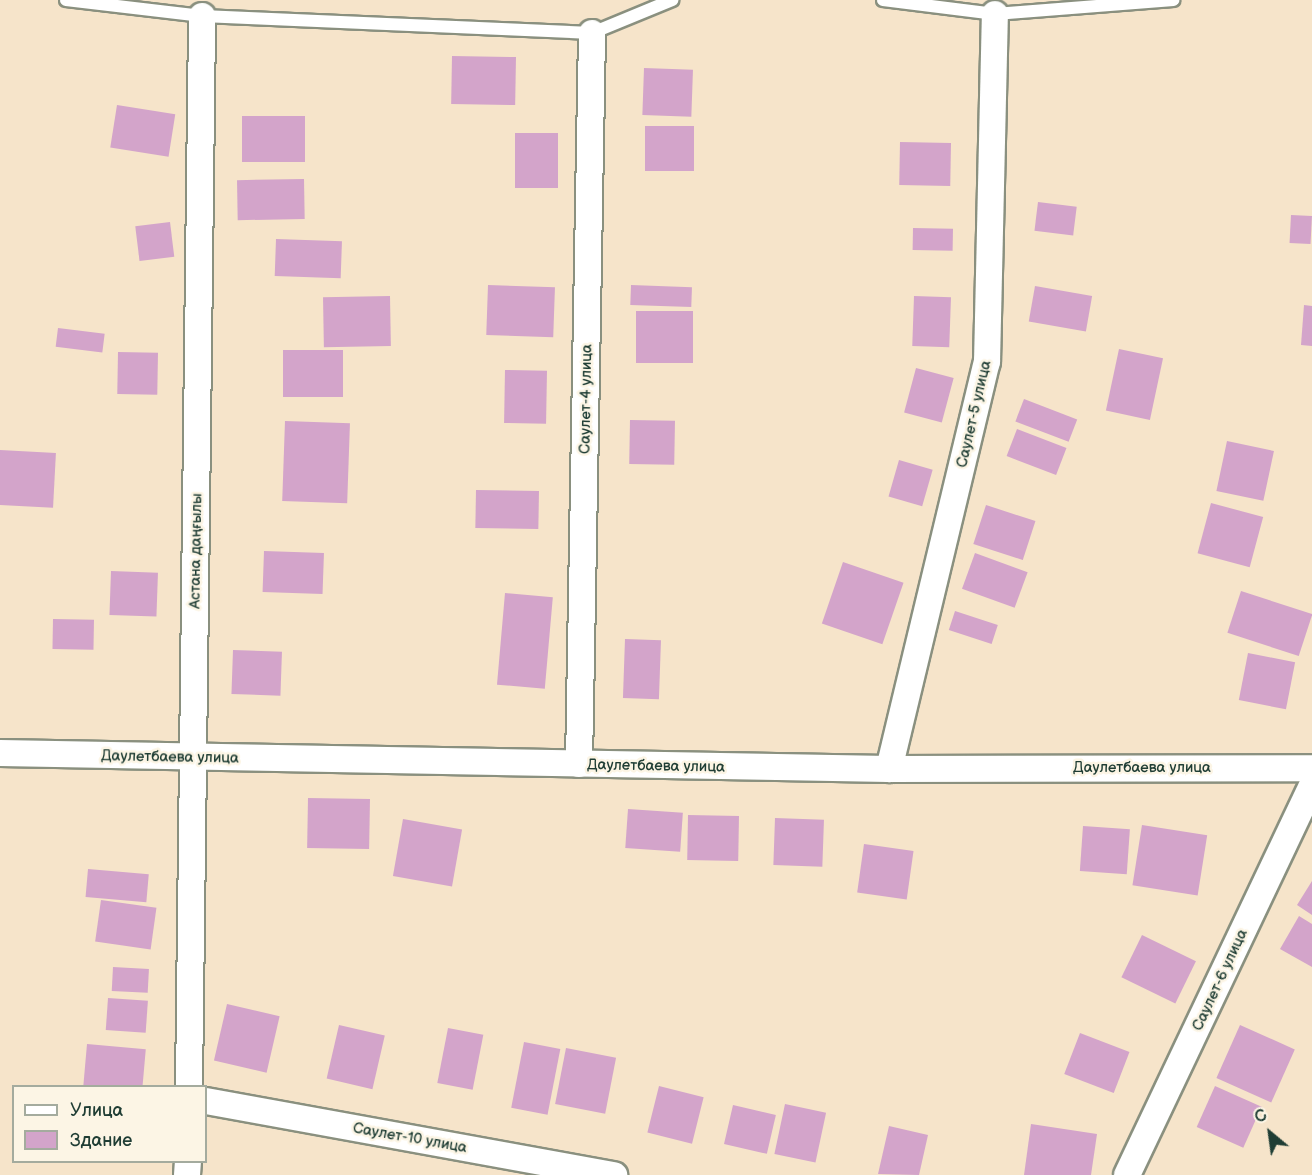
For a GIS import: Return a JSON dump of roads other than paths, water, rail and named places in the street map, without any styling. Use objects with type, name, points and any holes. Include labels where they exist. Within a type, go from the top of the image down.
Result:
[{"type":"street","name":"Саулет-5 улица","points":[[889,769],[987,362],[995,14]]},
{"type":"street","name":"Астана даңғылы","points":[[189,1085],[202,16]]},
{"type":"street","name":"Саулет-4 улица","points":[[579,764],[592,33]]},
{"type":"street","name":"Даулетбаева улица","points":[[0,753],[889,769],[1312,768]]},
{"type":"street","name":"Саулет-6 улица","points":[[1128,1175],[1312,785]]},
{"type":"street","name":"Саулет-10 улица","points":[[207,1101],[614,1175]]},
{"type":"lane","points":[[66,0],[202,16],[592,33],[672,0]]},
{"type":"lane","points":[[883,0],[995,14],[1173,0]]}]
